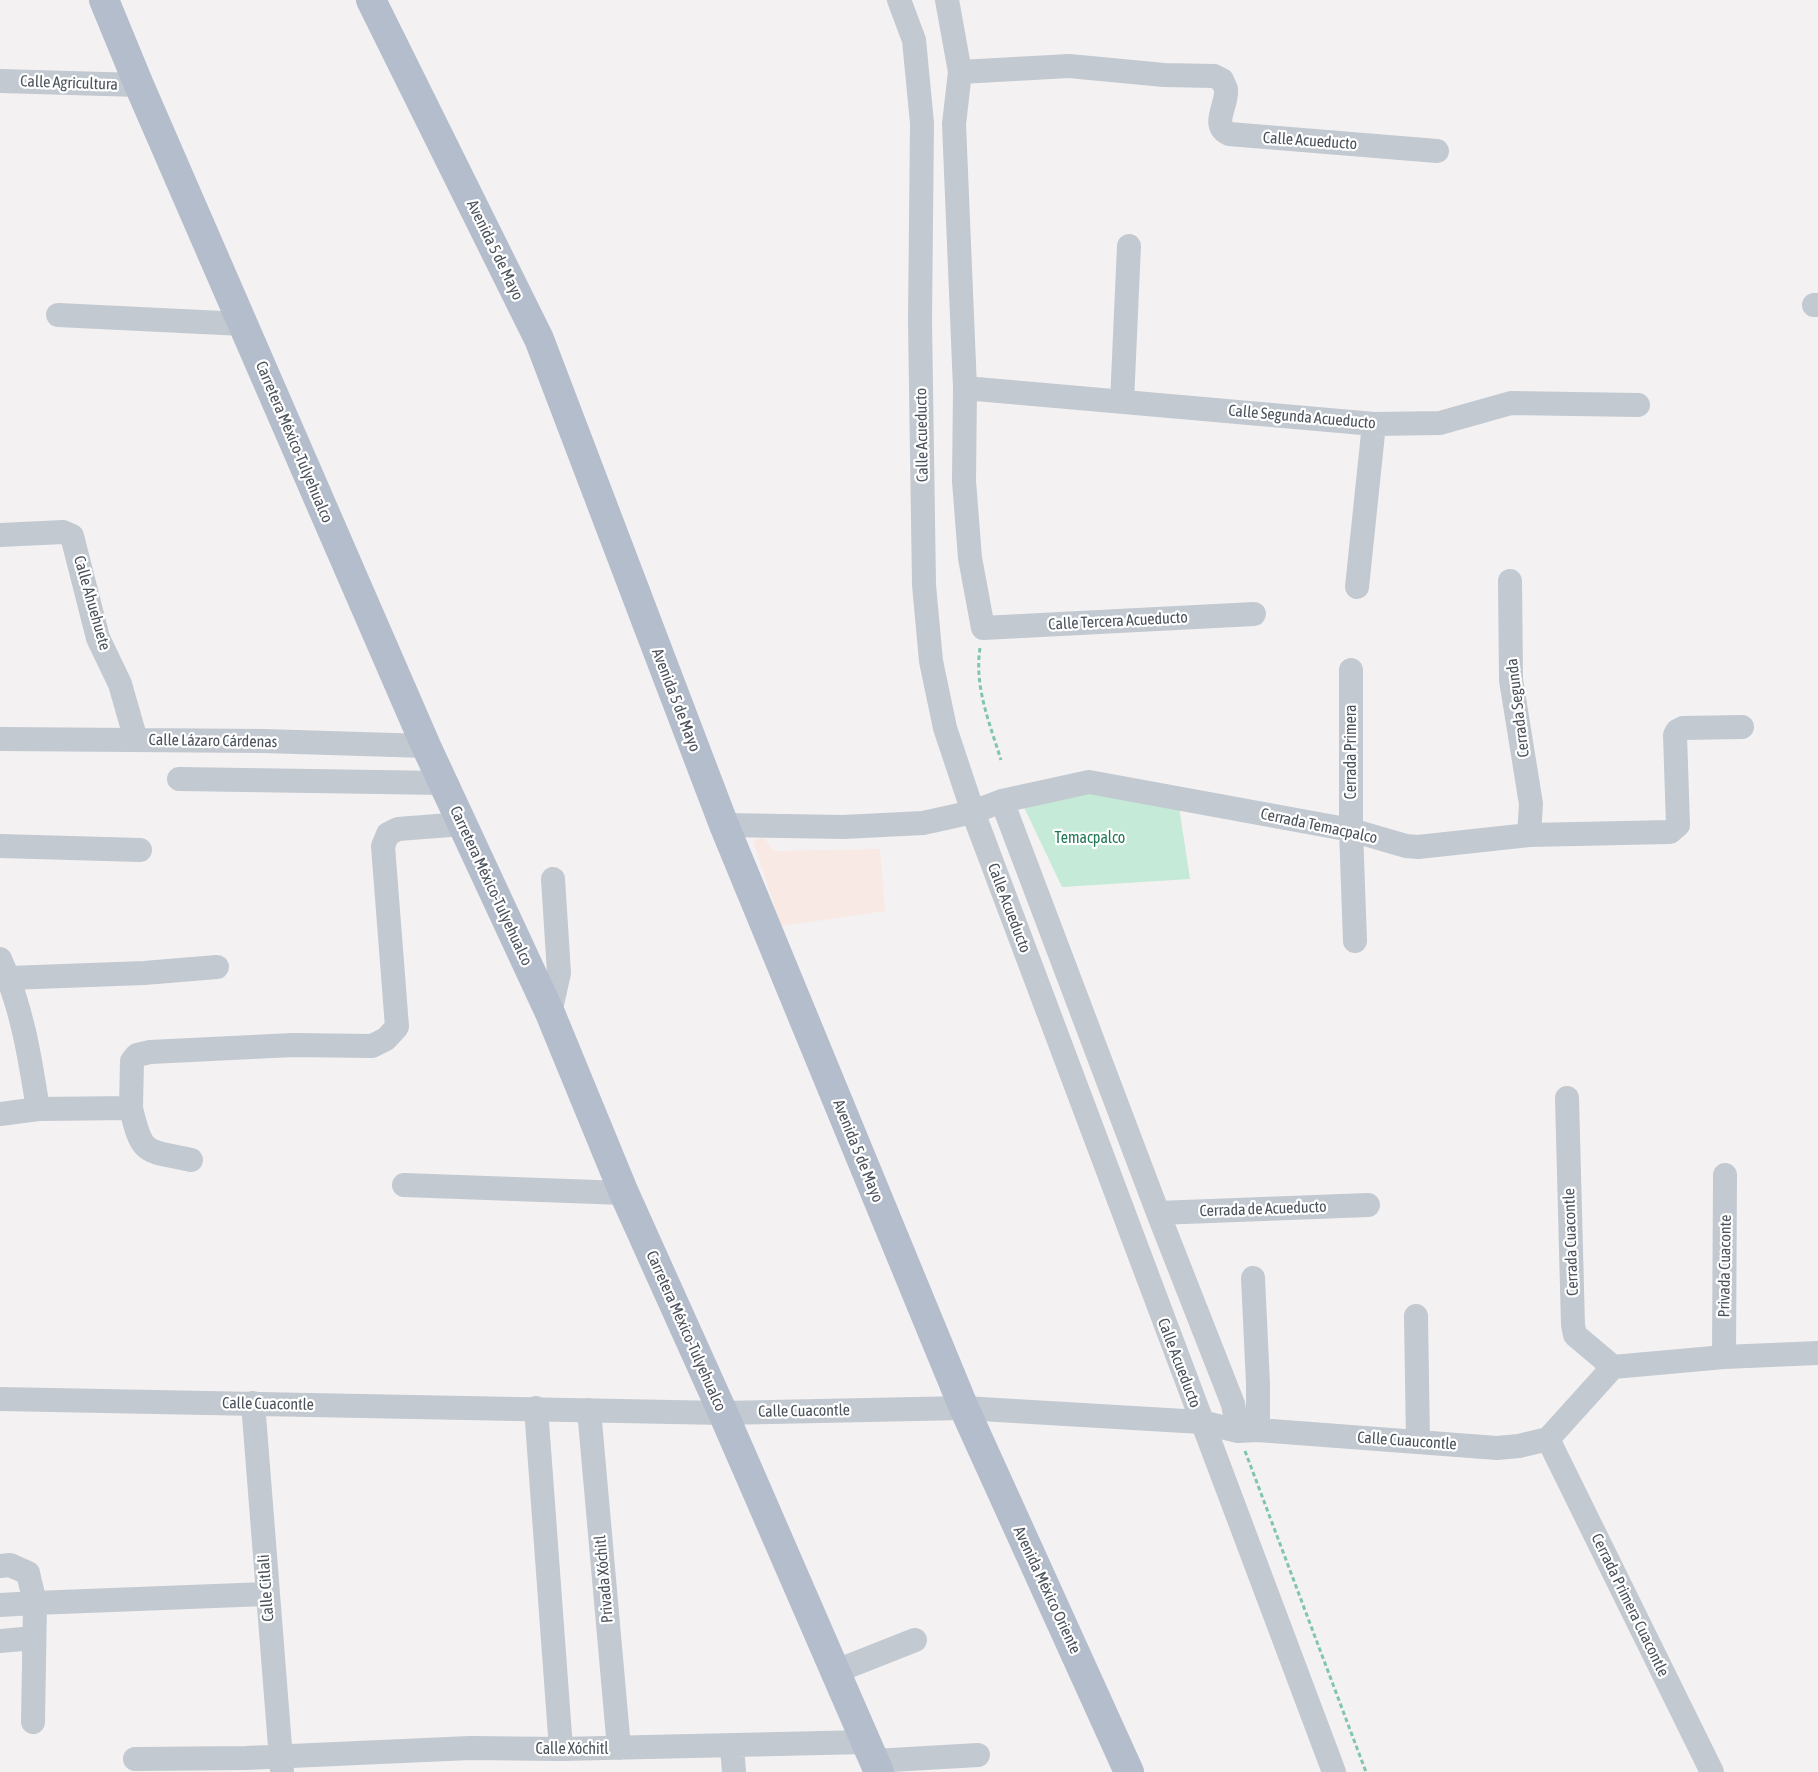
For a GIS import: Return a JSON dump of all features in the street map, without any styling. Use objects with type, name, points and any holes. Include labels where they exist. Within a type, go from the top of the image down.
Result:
[{"type":"main road","name":"Carretera México-Tulyehualco","points":[[104,0],[138,85],[426,746],[550,1013],[624,1193],[723,1413],[873,1758]]},
{"type":"main road","name":"Avenida 5 de Mayo","points":[[371,0],[539,339],[724,825],[964,1408]]},
{"type":"main road","name":"Avenida México Oriente","points":[[964,1408],[1130,1772]]},
{"type":"street","name":"Calle Acueducto","points":[[899,0],[914,40],[922,123],[920,321],[924,585],[931,661],[945,728],[973,812],[1334,1772]]},
{"type":"street","points":[[947,0],[960,72],[954,124],[965,388],[964,481],[970,558],[983,628]]},
{"type":"street","name":"Calle Acueducto","points":[[960,72],[1069,66],[1164,75],[1214,76],[1222,80],[1226,90],[1219,125],[1222,131],[1229,134],[1437,151]]},
{"type":"street","name":"Calle Agricultura","points":[[0,81],[138,85]]},
{"type":"street","points":[[1122,402],[1129,246]]},
{"type":"street","points":[[58,315],[243,324]]},
{"type":"street","name":"Calle Segunda Acueducto","points":[[965,388],[1374,424],[1440,423],[1511,403],[1638,405]]},
{"type":"street","points":[[1357,587],[1374,424]]},
{"type":"street","name":"Calle Ahuehuete","points":[[0,535],[63,532],[72,536],[98,638],[120,684],[136,740]]},
{"type":"street","name":"Cerrada Segunda","points":[[1510,580],[1511,680],[1531,804],[1529,834]]},
{"type":"street","name":"Calle Tercera Acueducto","points":[[983,628],[1254,614]]},
{"type":"street","name":"Cerrada Primera","points":[[1351,670],[1351,830],[1355,941]]},
{"type":"street","name":"Cerrada Temacpalco","points":[[724,825],[854,827],[923,823],[973,812],[1002,801],[1089,782],[1351,830],[1406,846],[1418,847],[1529,834],[1670,832],[1678,825],[1675,735],[1677,731],[1683,728],[1742,727]]},
{"type":"street","name":"Calle Lázaro Cárdenas","points":[[0,739],[426,746]]},
{"type":"street","points":[[179,779],[444,783]]},
{"type":"street","name":"Calle Acueducto","points":[[1002,801],[1158,1213],[1233,1404],[1248,1430]]},
{"type":"street","points":[[190,1160],[151,1151],[141,1143],[131,1108],[132,1061],[137,1055],[150,1052],[293,1045],[372,1046],[386,1039],[397,1027],[383,846],[388,834],[398,829],[463,824]]},
{"type":"street","points":[[0,846],[140,850]]},
{"type":"street","points":[[550,1013],[559,973],[553,879]]},
{"type":"street","points":[[38,1109],[28,1043],[4,968],[144,973],[217,967]]},
{"type":"street","name":"Cerrada Cuacontle","points":[[1567,1098],[1573,1324],[1575,1335],[1613,1367]]},
{"type":"street","points":[[0,1114],[38,1109],[131,1108]]},
{"type":"street","name":"Privada Cuaconte","points":[[1724,1357],[1725,1175]]},
{"type":"street","points":[[404,1185],[624,1193]]},
{"type":"street","name":"Cerrada de Acueducto","points":[[1158,1213],[1368,1205]]},
{"type":"street","points":[[1248,1430],[1258,1384],[1253,1278]]},
{"type":"street","points":[[1416,1316],[1418,1441]]},
{"type":"street","points":[[1548,1439],[1613,1367],[1724,1357],[1818,1353]]},
{"type":"street","name":"Calle Cuacontle","points":[[0,1399],[723,1413],[964,1408]]},
{"type":"street","name":"Calle Citlali","points":[[253,1403],[281,1764]]},
{"type":"street","points":[[536,1408],[561,1749]]},
{"type":"street","name":"Calle Cuaucontle","points":[[964,1408],[1201,1422],[1248,1430],[1497,1448],[1548,1439]]},
{"type":"street","name":"Privada Xóchitl","points":[[589,1410],[619,1748]]},
{"type":"street","name":"Cerrada Primera Cuacontle","points":[[1548,1439],[1712,1772]]},
{"type":"street","points":[[0,1566],[10,1565],[27,1573],[35,1603],[33,1722]]},
{"type":"street","points":[[0,1605],[267,1594]]},
{"type":"street","points":[[0,1641],[34,1638]]},
{"type":"street","points":[[834,1672],[915,1640]]},
{"type":"street","points":[[732,1746],[734,1772]]},
{"type":"street","name":"Calle Xóchitl","points":[[135,1760],[281,1764],[470,1748],[732,1746],[873,1758],[978,1755]]},
{"type":"path","points":[[983,628],[977,664],[982,701],[1001,760]]},
{"type":"path","points":[[1248,1430],[1366,1772]]},
{"type":"shaded area","points":[[764,837],[773,851],[880,849],[885,911],[781,926],[753,841]]},
{"type":"green space","name":"Temacpalco","points":[[1089,791],[1179,807],[1190,879],[1062,887],[1023,805]]}]
